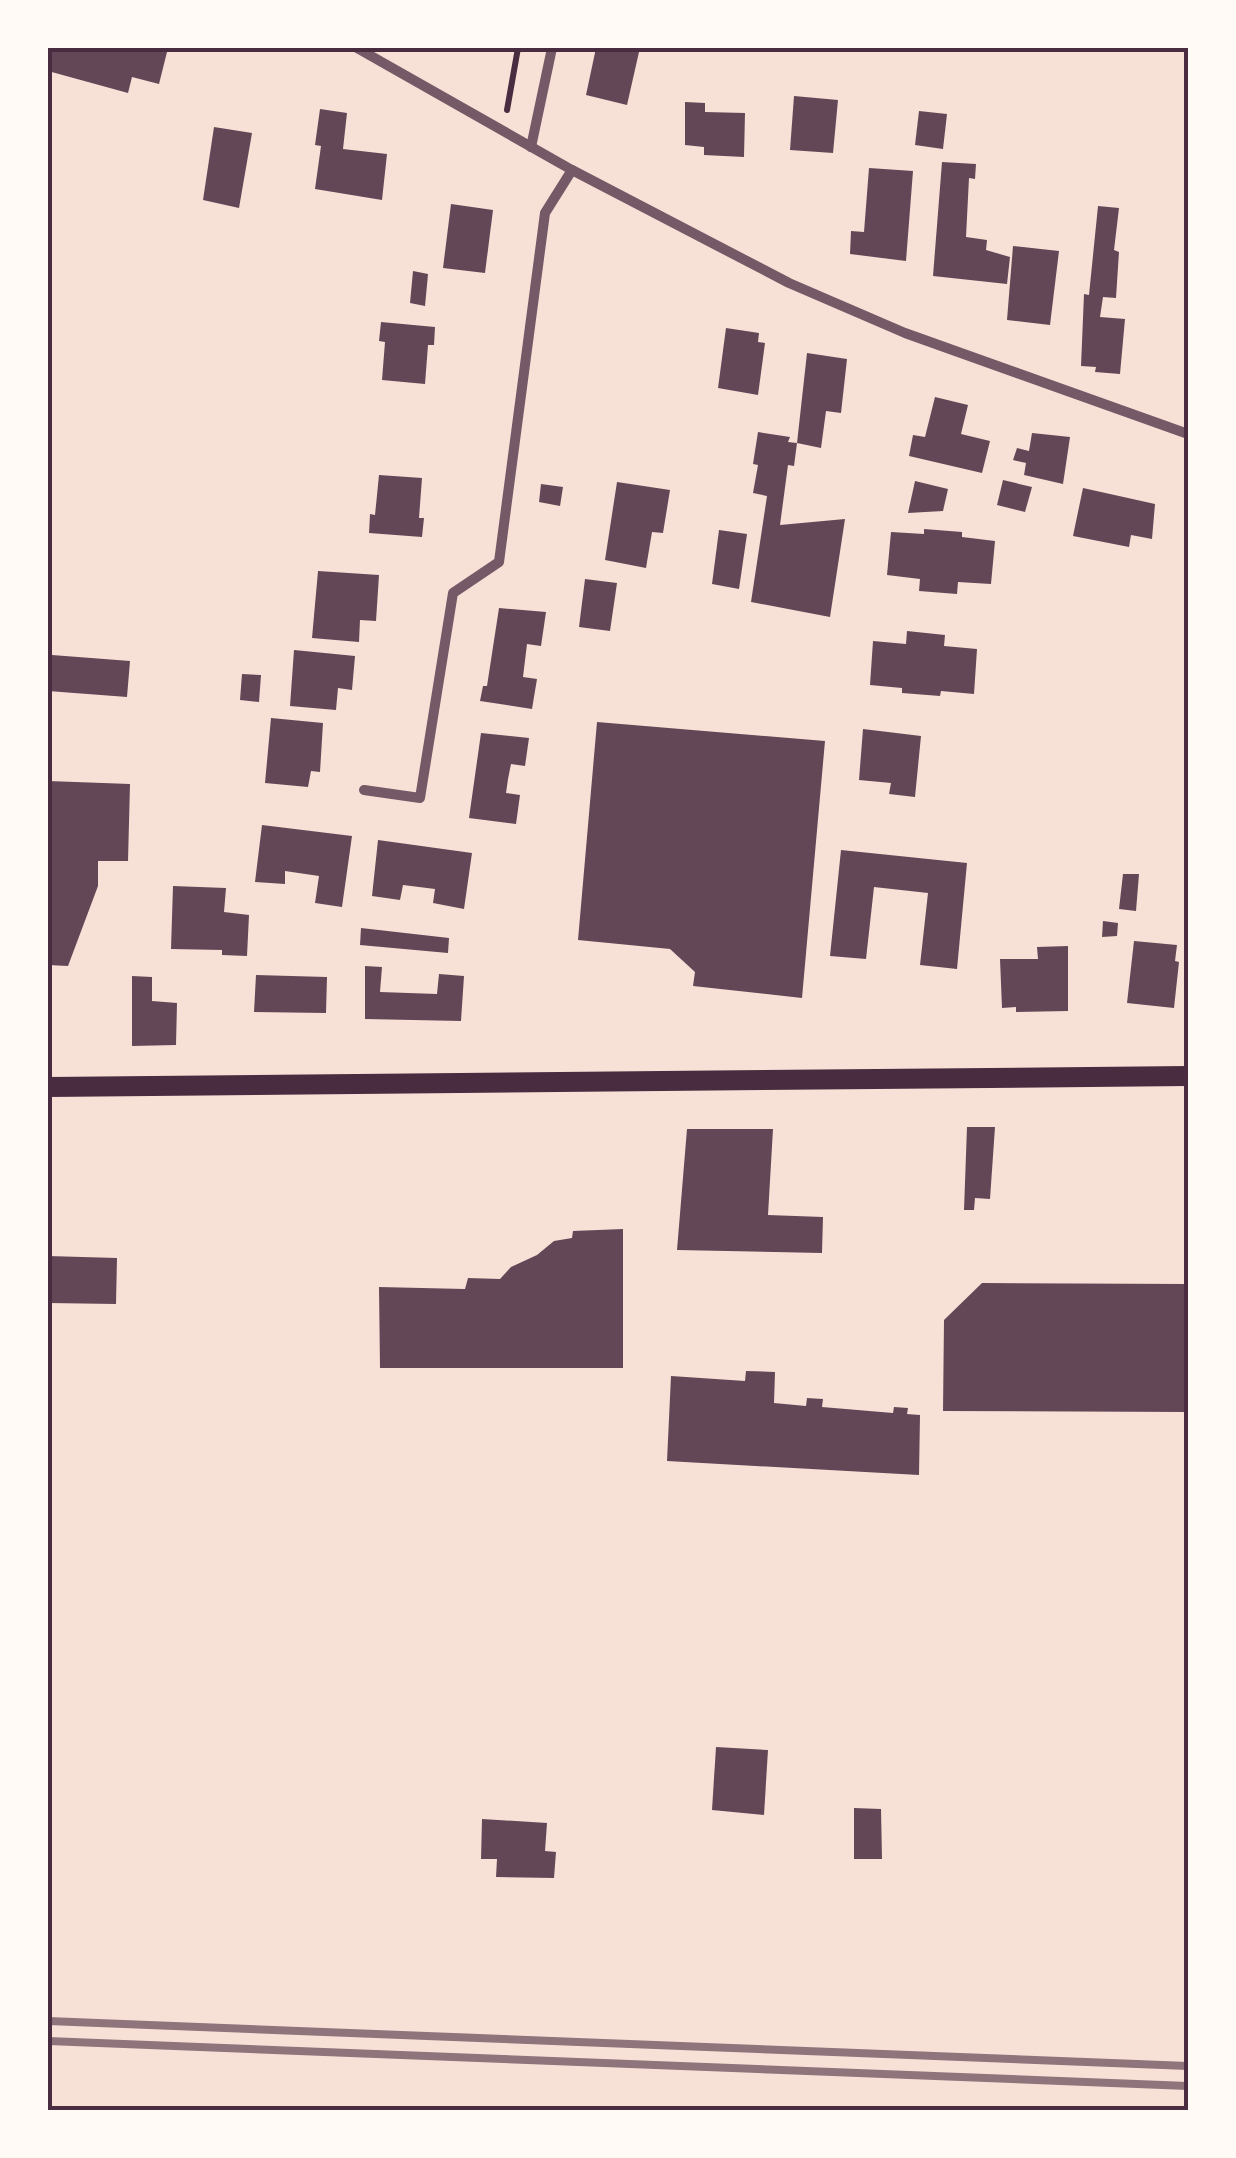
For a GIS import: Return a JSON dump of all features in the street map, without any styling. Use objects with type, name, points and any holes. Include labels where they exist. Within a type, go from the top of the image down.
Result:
[{"type":"main road","points":[[48,1087],[1188,1076]]},
{"type":"street","points":[[357,48],[572,170],[789,284],[905,333],[1188,434]]},
{"type":"street","points":[[531,146],[552,48]]},
{"type":"street","points":[[364,790],[420,798],[452,592],[499,562],[545,213],[572,170]]},
{"type":"path","points":[[503,130],[518,48]]},
{"type":"building","points":[[48,48],[168,48],[159,84],[132,77],[128,93],[48,71]]},
{"type":"building","points":[[596,48],[639,52],[627,105],[586,95]]},
{"type":"building","points":[[794,96],[838,100],[833,153],[790,150]]},
{"type":"building","points":[[685,102],[705,103],[705,112],[745,113],[744,157],[704,155],[704,147],[685,145]]},
{"type":"building","points":[[320,109],[347,113],[343,149],[387,154],[382,200],[315,189],[321,146],[315,145]]},
{"type":"building","points":[[919,111],[947,114],[943,149],[915,145]]},
{"type":"building","points":[[214,127],[252,133],[239,208],[203,200]]},
{"type":"building","points":[[942,162],[976,164],[975,179],[969,178],[966,237],[987,240],[986,250],[1010,257],[1007,284],[933,276]]},
{"type":"building","points":[[869,168],[913,171],[906,261],[850,254],[851,231],[864,232]]},
{"type":"building","points":[[451,204],[493,210],[485,273],[443,268]]},
{"type":"building","points":[[1098,206],[1119,208],[1114,250],[1119,252],[1116,298],[1103,297],[1100,317],[1125,319],[1120,374],[1095,372],[1096,367],[1081,366],[1084,294],[1089,295]]},
{"type":"building","points":[[1013,246],[1059,251],[1050,325],[1007,320]]},
{"type":"building","points":[[413,271],[428,274],[425,306],[410,303]]},
{"type":"building","points":[[381,322],[435,327],[434,345],[428,345],[425,384],[382,380],[385,342],[379,341]]},
{"type":"building","points":[[726,328],[759,333],[758,342],[765,343],[758,395],[718,388]]},
{"type":"building","points":[[807,353],[847,359],[841,413],[826,411],[821,448],[797,443]]},
{"type":"building","points":[[935,397],[968,405],[961,434],[990,441],[982,473],[909,456],[913,435],[925,437]]},
{"type":"building","points":[[758,432],[790,437],[788,442],[797,443],[794,466],[788,465],[780,525],[845,519],[830,617],[751,602],[767,496],[753,493]]},
{"type":"building","points":[[1032,433],[1070,437],[1063,484],[1024,475],[1026,463],[1013,460],[1017,448],[1029,451]]},
{"type":"building","points":[[379,475],[422,478],[422,537],[369,533]]},
{"type":"building","points":[[1003,480],[1032,487],[1025,512],[997,505]]},
{"type":"building","points":[[915,481],[948,489],[943,511],[908,513]]},
{"type":"building","points":[[617,482],[670,490],[663,533],[652,532],[646,568],[605,560]]},
{"type":"building","points":[[541,484],[563,487],[560,506],[539,502]]},
{"type":"building","points":[[1083,488],[1155,504],[1152,539],[1131,535],[1129,547],[1073,536]]},
{"type":"building","points":[[924,529],[962,532],[962,537],[995,541],[991,584],[958,582],[957,594],[919,591],[920,579],[887,575],[891,532],[924,534]]},
{"type":"building","points":[[719,530],[747,534],[739,589],[712,584]]},
{"type":"building","points":[[318,571],[379,575],[376,621],[360,620],[359,642],[312,638]]},
{"type":"building","points":[[585,579],[617,583],[610,631],[579,627]]},
{"type":"building","points":[[499,608],[546,612],[541,646],[527,644],[523,677],[537,679],[532,709],[480,701],[483,686],[487,686]]},
{"type":"building","points":[[907,631],[945,635],[944,646],[977,649],[974,694],[902,693],[902,688],[870,685],[873,641],[906,644]]},
{"type":"building","points":[[48,637],[52,655],[130,661],[127,697],[48,691]]},
{"type":"building","points":[[294,650],[355,656],[352,690],[338,688],[336,710],[290,706]]},
{"type":"building","points":[[242,674],[261,675],[259,702],[240,700]]},
{"type":"building","points":[[271,718],[323,723],[320,772],[311,771],[308,787],[265,783]]},
{"type":"building","points":[[597,722],[825,741],[802,998],[693,986],[695,972],[670,949],[578,940]]},
{"type":"building","points":[[863,729],[921,736],[915,797],[889,794],[891,783],[859,780]]},
{"type":"building","points":[[481,733],[529,738],[525,766],[511,764],[508,779],[506,793],[520,795],[516,824],[469,818]]},
{"type":"building","points":[[48,781],[130,784],[128,861],[98,861],[98,886],[68,966],[48,965]]},
{"type":"building","points":[[262,825],[352,836],[342,907],[315,903],[319,876],[285,871],[285,884],[255,882]]},
{"type":"building","points":[[378,840],[472,853],[464,909],[433,903],[435,889],[403,885],[400,900],[372,896]]},
{"type":"building","points":[[841,850],[967,863],[957,969],[920,965],[928,893],[874,887],[866,959],[830,956]]},
{"type":"building","points":[[1123,874],[1139,874],[1136,911],[1119,909]]},
{"type":"building","points":[[173,886],[226,888],[224,912],[249,915],[247,956],[222,955],[222,950],[171,949]]},
{"type":"building","points":[[1103,921],[1118,923],[1117,936],[1102,937]]},
{"type":"building","points":[[361,928],[449,938],[448,953],[360,945]]},
{"type":"building","points":[[1134,941],[1177,945],[1174,1008],[1127,1003]]},
{"type":"building","points":[[1068,946],[1068,1011],[1016,1012],[1016,1007],[1002,1008],[1000,959],[1038,959],[1037,947]]},
{"type":"building","points":[[365,966],[382,967],[380,992],[437,994],[439,974],[464,976],[461,1021],[365,1019]]},
{"type":"building","points":[[256,975],[327,977],[326,1013],[254,1012]]},
{"type":"building","points":[[132,976],[152,977],[152,1001],[177,1003],[176,1045],[132,1046]]},
{"type":"building","points":[[967,1127],[995,1127],[990,1199],[975,1198],[974,1210],[964,1210]]},
{"type":"building","points":[[687,1129],[773,1129],[768,1215],[823,1217],[822,1253],[677,1250]]},
{"type":"building","points":[[623,1229],[623,1368],[380,1368],[379,1287],[465,1289],[468,1278],[500,1279],[511,1267],[537,1255],[554,1241],[572,1238],[573,1231]]},
{"type":"building","points":[[48,1256],[117,1258],[116,1304],[48,1303]]},
{"type":"building","points":[[982,1283],[1188,1284],[1188,1412],[943,1411],[944,1320]]},
{"type":"building","points":[[746,1371],[775,1372],[774,1403],[806,1406],[807,1398],[823,1399],[822,1407],[893,1413],[894,1407],[908,1408],[907,1414],[920,1415],[919,1475],[667,1461],[671,1376],[745,1381]]},
{"type":"building","points":[[716,1747],[768,1750],[764,1815],[712,1810]]},
{"type":"building","points":[[854,1808],[881,1809],[882,1859],[854,1859]]},
{"type":"building","points":[[482,1819],[547,1823],[545,1851],[556,1852],[554,1878],[496,1877],[497,1859],[481,1859]]},
{"type":"railway","points":[[48,2021],[1188,2066]]},
{"type":"railway","points":[[48,2041],[1188,2086]]}]
